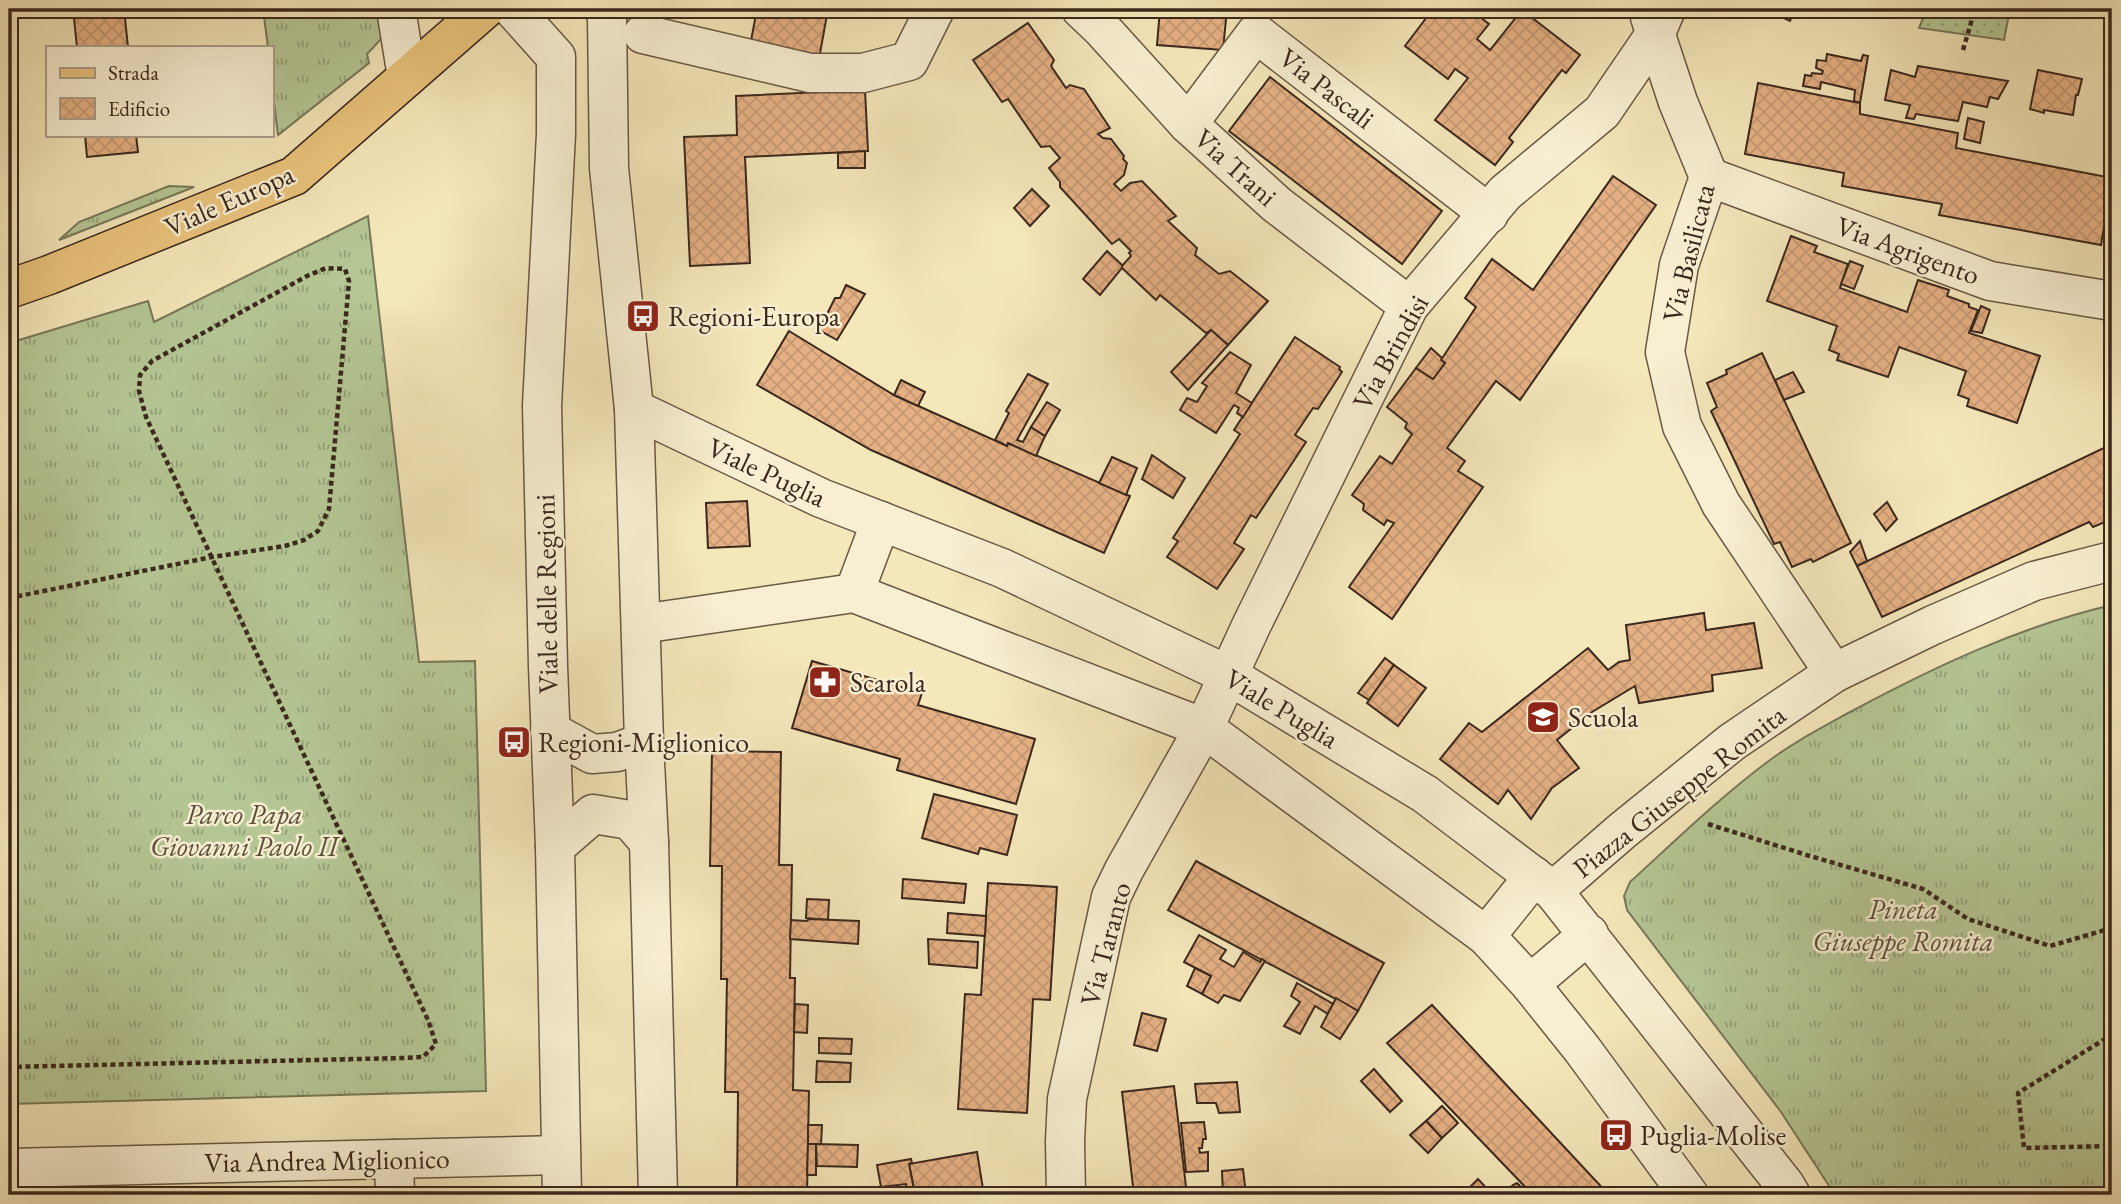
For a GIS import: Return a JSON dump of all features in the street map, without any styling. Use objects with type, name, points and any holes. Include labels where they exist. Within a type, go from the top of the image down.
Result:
[{"type":"main road","name":"Viale Europa","points":[[9,289],[294,176],[485,9]]},
{"type":"street","points":[[397,9],[407,77]]},
{"type":"street","name":"Viale delle Regioni","points":[[513,9],[556,57],[556,134],[542,406],[562,1195]]},
{"type":"street","points":[[658,1195],[634,409],[609,167],[605,13],[647,21],[810,74],[863,73],[909,61],[935,9]]},
{"type":"street","name":"Via Trani","points":[[1081,9],[1188,124],[1276,204],[1409,306]]},
{"type":"street","name":"Via Basilicata","points":[[1656,17],[1678,102],[1709,177],[1679,265],[1665,352],[1682,426],[1721,504],[1834,673]]},
{"type":"street","name":"Via Brindisi","points":[[1228,674],[1409,306],[1505,193],[1602,112],[1656,17]]},
{"type":"street","name":"Via Pascali","points":[[1188,124],[1256,33],[1489,214]]},
{"type":"street","name":"Via Agrigento","points":[[1709,177],[1990,281],[2112,301]]},
{"type":"street","name":"Viale Puglia","points":[[634,409],[821,498],[1002,568],[1228,674],[1425,794],[1544,883],[1588,934],[1791,1195]]},
{"type":"street","points":[[854,593],[881,522]]},
{"type":"street","name":"Piazza Giuseppe Romita","points":[[1486,936],[1544,883],[1622,831],[1732,742],[1834,673],[1933,625],[2034,581],[2112,561]]},
{"type":"street","name":"Viale Puglia","points":[[641,624],[854,593],[1205,728],[1486,936],[1530,984],[1582,1049],[1689,1195]]},
{"type":"street","name":"Via Taranto","points":[[1066,1195],[1067,1099],[1111,897],[1205,728],[1228,674]]},
{"type":"street","points":[[550,731],[592,754],[617,752],[644,742]]},
{"type":"street","points":[[555,847],[593,814],[630,820],[649,842]]},
{"type":"street","points":[[1530,984],[1588,934]]},
{"type":"street","name":"Via Andrea Miglionico","points":[[9,1168],[395,1177],[561,1155]]},
{"type":"path","points":[[1963,50],[1975,9]]},
{"type":"path","points":[[9,598],[212,557],[285,546],[304,540],[318,531],[329,509],[349,281],[345,269],[326,268],[307,276],[152,361],[140,374],[139,391],[146,417],[212,557],[428,1020],[436,1044],[424,1057],[9,1067]]},
{"type":"path","points":[[1708,824],[1923,889],[1968,919],[2050,946],[2112,928]]},
{"type":"path","points":[[2112,1032],[2018,1093],[2024,1148],[2112,1146]]},
{"type":"green space","points":[[263,9],[396,9],[398,21],[367,54],[369,63],[278,135],[273,94],[273,46],[268,46]]},
{"type":"green space","points":[[1927,9],[2010,9],[2004,40],[1919,28]]},
{"type":"green space","points":[[169,186],[194,187],[59,240],[79,222]]},
{"type":"green space","name":"Parco Papa Giovanni Paolo II","points":[[368,216],[419,662],[475,661],[486,1091],[9,1104],[9,343],[148,301],[154,322]]},
{"type":"green space","name":"Pineta Giuseppe Romita","points":[[2112,605],[2112,1195],[1835,1195],[1781,1112],[1627,910],[1624,896],[1630,882],[1731,791],[1776,756],[1808,736],[1883,695],[1979,649],[2045,624]]},
{"type":"building","points":[[73,9],[124,9],[128,46],[77,46]]},
{"type":"building","points":[[757,9],[828,9],[819,59],[750,46]]},
{"type":"building","points":[[1160,9],[1227,9],[1223,50],[1157,45]]},
{"type":"building","points":[[1433,9],[1469,9],[1489,24],[1477,39],[1490,50],[1522,10],[1580,55],[1566,73],[1562,70],[1509,138],[1513,142],[1495,165],[1435,120],[1468,78],[1455,69],[1448,79],[1405,46]]},
{"type":"building","points":[[1764,9],[1795,9],[1790,21]]},
{"type":"building","points":[[1028,23],[1054,60],[1051,66],[1066,88],[1070,85],[1084,89],[1110,128],[1098,134],[1111,139],[1127,163],[1124,175],[1114,184],[1121,191],[1130,183],[1142,181],[1176,216],[1168,221],[1197,248],[1195,255],[1219,274],[1230,271],[1268,301],[1228,345],[1211,330],[1206,333],[1160,295],[1156,300],[1121,267],[1131,256],[1131,251],[1119,239],[1112,244],[1060,187],[1060,182],[1049,168],[1060,158],[1050,146],[1041,147],[1008,99],[1002,102],[973,60]]},
{"type":"building","points":[[1827,54],[1861,61],[1863,55],[1868,56],[1860,103],[1854,101],[1855,90],[1821,82],[1820,89],[1803,86],[1805,75],[1822,74],[1823,71],[1816,68],[1817,60],[1826,61]]},
{"type":"building","points":[[1918,66],[2008,81],[1998,99],[1990,97],[1987,107],[1963,102],[1958,121],[1916,114],[1914,119],[1906,118],[1910,105],[1885,100],[1891,70],[1915,77]]},
{"type":"building","points":[[2038,70],[2082,79],[2073,115],[2030,109]]},
{"type":"building","points":[[1270,77],[1442,211],[1402,264],[1229,131]]},
{"type":"building","points":[[1758,83],[1860,103],[1860,114],[1958,133],[1956,148],[2112,178],[2101,245],[1939,215],[1942,204],[1842,186],[1844,173],[1745,154]]},
{"type":"building","points":[[865,90],[868,151],[745,157],[750,263],[690,266],[684,137],[737,135],[736,96]]},
{"type":"building","points":[[1968,118],[1984,122],[1980,143],[1964,139]]},
{"type":"building","points":[[85,136],[136,136],[138,152],[87,157]]},
{"type":"building","points":[[865,151],[865,168],[838,168],[838,153]]},
{"type":"building","points":[[1613,176],[1656,205],[1520,400],[1496,381],[1447,448],[1465,461],[1458,471],[1483,487],[1392,619],[1349,587],[1394,523],[1387,520],[1384,525],[1363,510],[1364,504],[1352,495],[1380,456],[1392,464],[1412,434],[1405,428],[1407,423],[1387,407],[1416,368],[1433,379],[1445,363],[1441,360],[1476,307],[1465,298],[1492,259],[1533,290]]},
{"type":"building","points":[[1032,189],[1049,206],[1030,226],[1014,208]]},
{"type":"building","points":[[1791,236],[1817,246],[1814,252],[1848,264],[1840,288],[1907,312],[1918,280],[1949,290],[1947,296],[1978,310],[1969,333],[2040,356],[2017,423],[1967,406],[1969,399],[1958,395],[1966,371],[1899,347],[1888,377],[1837,360],[1839,354],[1829,350],[1837,326],[1767,301]]},
{"type":"building","points":[[1107,251],[1122,268],[1100,295],[1083,279]]},
{"type":"building","points":[[1850,261],[1863,266],[1854,289],[1841,284]]},
{"type":"building","points":[[846,285],[865,294],[837,340],[819,330],[835,298],[840,298]]},
{"type":"building","points":[[1981,306],[1990,310],[1982,333],[1971,331]]},
{"type":"building","points":[[1211,330],[1228,345],[1188,390],[1171,372]]},
{"type":"building","points":[[789,331],[894,395],[1007,446],[1008,443],[1130,496],[1104,553],[871,450],[757,385]]},
{"type":"building","points":[[1295,337],[1340,367],[1342,372],[1318,409],[1313,408],[1295,435],[1306,442],[1256,518],[1251,515],[1234,543],[1244,549],[1217,589],[1167,557],[1178,541],[1173,538],[1240,434],[1234,430]]},
{"type":"building","points":[[1431,348],[1445,363],[1433,379],[1416,368]]},
{"type":"building","points":[[1230,352],[1251,365],[1236,393],[1252,403],[1243,417],[1237,413],[1239,408],[1234,405],[1216,433],[1180,410],[1187,398],[1197,402],[1207,386],[1202,383]]},
{"type":"building","points":[[1762,353],[1851,543],[1813,562],[1811,559],[1792,567],[1780,542],[1774,544],[1711,411],[1717,407],[1707,383],[1727,374],[1726,370]]},
{"type":"building","points":[[1793,372],[1804,392],[1784,400],[1775,380]]},
{"type":"building","points":[[1028,374],[1048,384],[1017,440],[1023,442],[1031,427],[1045,436],[1036,456],[995,440],[1009,413],[1006,411]]},
{"type":"building","points":[[901,380],[925,392],[918,406],[894,395]]},
{"type":"building","points":[[1047,402],[1060,410],[1045,436],[1031,427]]},
{"type":"building","points":[[2112,444],[2112,519],[2093,527],[2089,522],[1882,617],[1857,566]]},
{"type":"building","points":[[1152,455],[1185,478],[1173,498],[1142,479]]},
{"type":"building","points":[[1112,457],[1137,468],[1126,495],[1099,483]]},
{"type":"building","points":[[747,501],[750,546],[708,548],[706,503]]},
{"type":"building","points":[[1887,502],[1897,519],[1886,531],[1874,514]]},
{"type":"building","points":[[1860,541],[1867,561],[1857,566],[1850,552]]},
{"type":"building","name":"Scuola","points":[[1704,613],[1706,630],[1754,623],[1762,668],[1712,675],[1713,691],[1639,703],[1635,686],[1592,712],[1557,740],[1579,768],[1552,788],[1531,819],[1508,790],[1498,804],[1440,759],[1469,723],[1482,732],[1588,648],[1608,670],[1619,662],[1630,660],[1626,625]]},
{"type":"building","points":[[1385,658],[1394,665],[1369,700],[1358,693]]},
{"type":"building","points":[[812,661],[922,693],[918,705],[1035,739],[1016,804],[897,770],[900,759],[792,728]]},
{"type":"building","points":[[1394,665],[1426,688],[1398,726],[1367,703]]},
{"type":"building","points":[[712,751],[781,752],[779,865],[792,865],[790,978],[795,978],[793,1090],[809,1091],[807,1195],[737,1195],[738,1092],[725,1092],[727,979],[721,979],[722,866],[710,866]]},
{"type":"building","points":[[934,794],[1017,815],[1007,855],[980,848],[978,854],[922,838]]},
{"type":"building","points":[[1196,861],[1384,963],[1358,1011],[1168,910]]},
{"type":"building","points":[[903,879],[966,884],[964,903],[902,898]]},
{"type":"building","points":[[988,883],[1057,887],[1050,1000],[1033,999],[1027,1113],[958,1109],[965,994],[981,995]]},
{"type":"building","points":[[807,899],[829,900],[828,920],[806,918]]},
{"type":"building","points":[[948,913],[986,916],[985,936],[947,933]]},
{"type":"building","points":[[791,920],[859,921],[858,944],[790,939]]},
{"type":"building","points":[[1199,935],[1226,950],[1220,959],[1234,967],[1243,952],[1260,962],[1262,959],[1265,961],[1240,1001],[1224,995],[1218,1003],[1202,994],[1211,976],[1184,962]]},
{"type":"building","points":[[928,939],[978,942],[977,968],[929,964]]},
{"type":"building","points":[[1195,968],[1211,976],[1202,994],[1187,986]]},
{"type":"building","points":[[1297,983],[1333,1004],[1328,1014],[1315,1006],[1300,1034],[1284,1026],[1300,1002],[1291,996]]},
{"type":"building","points":[[1336,998],[1358,1011],[1340,1039],[1321,1027]]},
{"type":"building","points":[[795,1004],[808,1005],[807,1033],[794,1032]]},
{"type":"building","points":[[1432,1005],[1609,1195],[1533,1195],[1387,1043]]},
{"type":"building","points":[[1142,1013],[1166,1019],[1157,1051],[1134,1045]]},
{"type":"building","points":[[819,1038],[852,1039],[851,1054],[819,1053]]},
{"type":"building","points":[[817,1061],[851,1063],[850,1082],[816,1082]]},
{"type":"building","points":[[1374,1069],[1402,1101],[1390,1112],[1361,1081]]},
{"type":"building","points":[[1237,1082],[1240,1112],[1219,1113],[1216,1103],[1197,1103],[1195,1084]]},
{"type":"building","points":[[1174,1086],[1187,1195],[1134,1195],[1122,1092]]},
{"type":"building","points":[[1442,1106],[1458,1123],[1442,1138],[1426,1121]]},
{"type":"building","points":[[1426,1121],[1442,1138],[1428,1153],[1410,1135]]},
{"type":"building","points":[[1204,1122],[1206,1139],[1203,1139],[1202,1148],[1199,1148],[1200,1153],[1208,1152],[1208,1171],[1186,1172],[1181,1123]]},
{"type":"building","points":[[808,1125],[822,1125],[821,1145],[808,1144]]},
{"type":"building","points":[[808,1144],[816,1144],[816,1175],[807,1175]]},
{"type":"building","points":[[816,1144],[858,1145],[857,1167],[817,1166]]},
{"type":"building","points":[[977,1152],[984,1195],[915,1195],[909,1164]]},
{"type":"building","points":[[911,1159],[912,1163],[909,1164],[915,1195],[908,1195],[906,1184],[881,1187],[877,1165]]},
{"type":"building","points":[[1243,1169],[1246,1195],[1223,1195],[1222,1171]]},
{"type":"building","points":[[1478,1179],[1488,1190],[1482,1195],[1468,1195],[1465,1192]]},
{"type":"building","points":[[1517,1183],[1529,1195],[1502,1195],[1513,1185]]},
{"type":"place","name":"Regioni-Europa","points":[[643,316]]},
{"type":"place","name":"Scarola","points":[[825,682]]},
{"type":"place","name":"Scuola","points":[[1543,717]]},
{"type":"place","name":"Regioni-Miglionico","points":[[514,742]]},
{"type":"place","name":"Puglia-Molise","points":[[1616,1135]]}]
